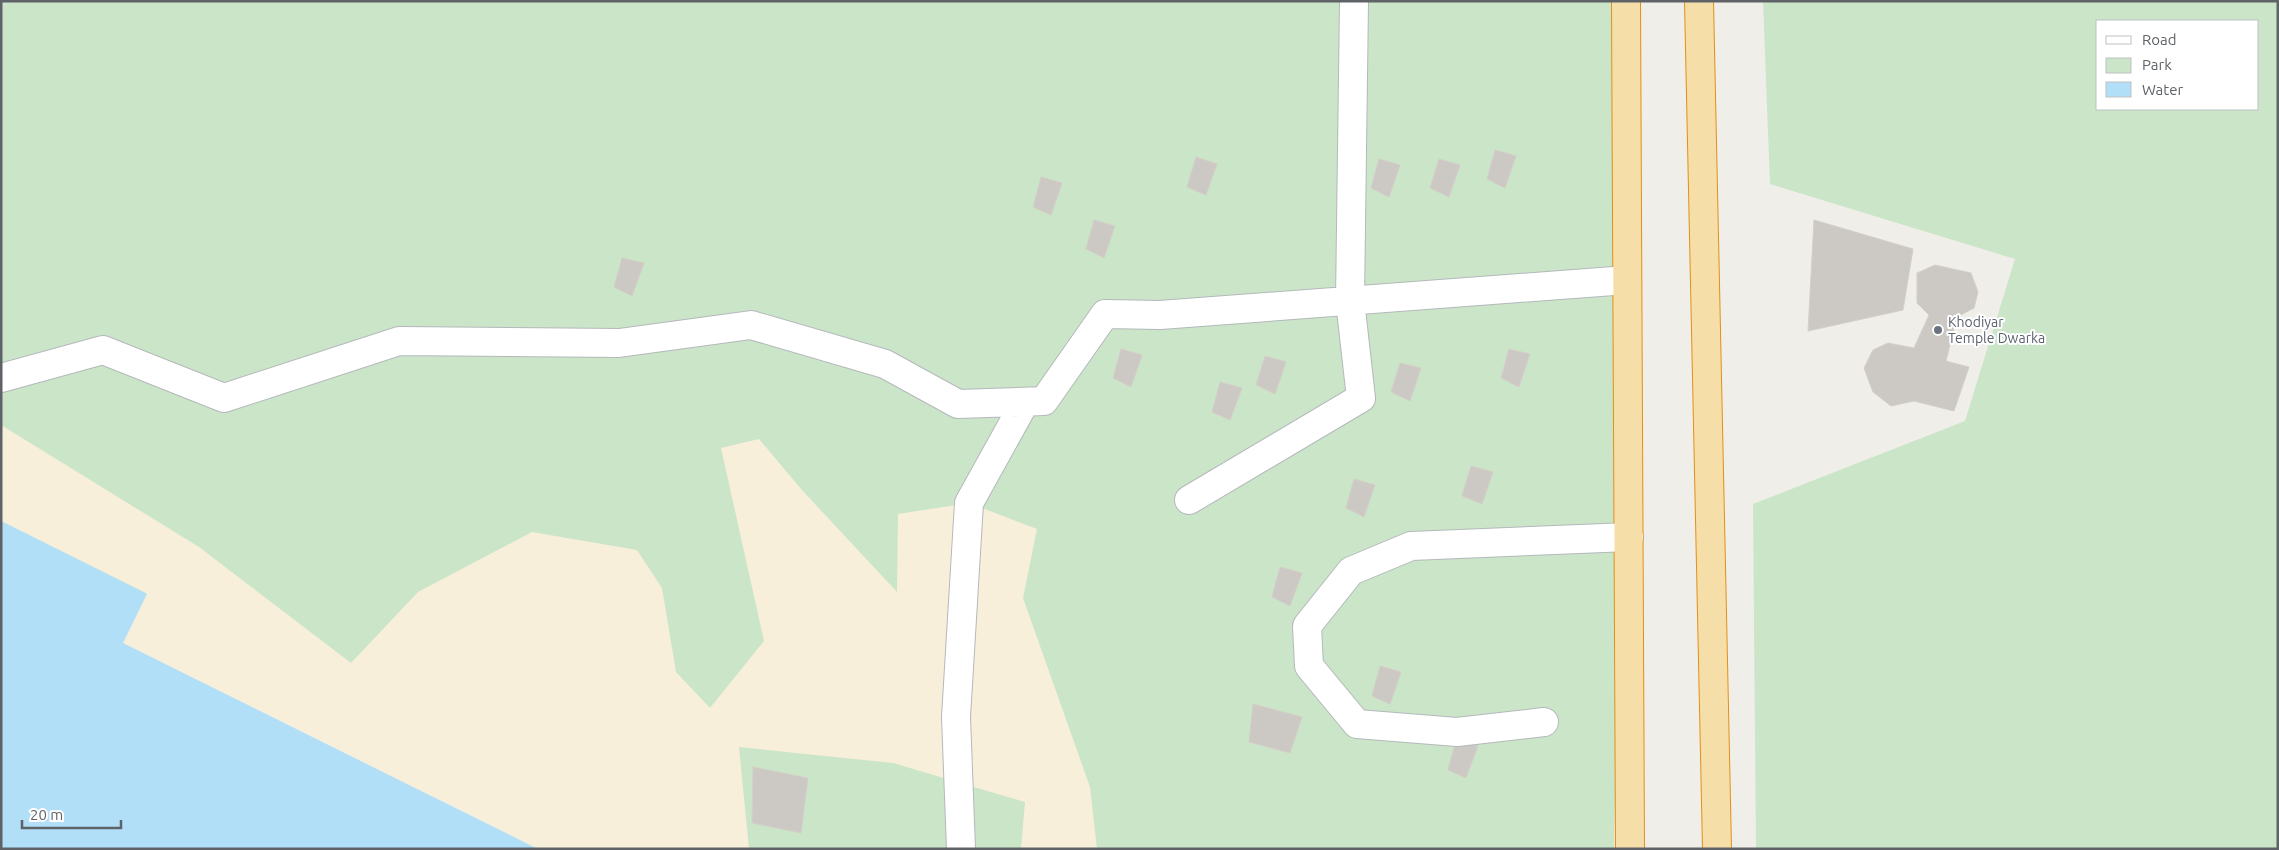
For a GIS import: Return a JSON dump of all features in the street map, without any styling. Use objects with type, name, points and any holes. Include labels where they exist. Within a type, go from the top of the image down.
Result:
[{"type":"highway","points":[[1626,1],[1630,849]]},
{"type":"highway","points":[[1699,1],[1717,849]]},
{"type":"street","points":[[1189,500],[1361,398],[1350,301],[1354,1]]},
{"type":"street","points":[[1,378],[103,350],[224,398],[399,341],[620,343],[751,325],[885,364],[958,404],[1025,402],[1044,400],[1104,314],[1160,315],[1628,280]]},
{"type":"street","points":[[961,849],[956,717],[969,503],[1025,402]]},
{"type":"street","points":[[1544,722],[1457,732],[1357,724],[1309,666],[1307,626],[1351,571],[1411,546],[1629,537]]},
{"type":"green space","points":[[1,1],[1627,1],[1627,118],[1614,849],[568,849],[146,594],[1,521]]},
{"type":"green space","points":[[1763,1],[2278,1],[2278,849],[1756,849],[1753,504],[1965,421],[2015,259],[1770,184]]},
{"type":"sand","points":[[1,425],[199,547],[351,663],[418,592],[532,532],[637,550],[662,588],[676,672],[710,708],[764,641],[721,448],[759,439],[801,489],[897,592],[898,514],[969,503],[1037,529],[1023,598],[1090,787],[1097,849],[1021,849],[1025,802],[893,763],[739,747],[749,849],[538,849],[123,643],[146,593],[1,521]]},
{"type":"water","points":[[1,521],[147,594],[123,643],[538,849],[1,849]]},
{"type":"building","points":[[1495,150],[1516,156],[1505,188],[1487,179]]},
{"type":"building","points":[[1196,157],[1217,164],[1206,195],[1187,187]]},
{"type":"building","points":[[1379,159],[1400,165],[1389,197],[1371,188]]},
{"type":"building","points":[[1439,159],[1460,165],[1449,197],[1430,188]]},
{"type":"building","points":[[1041,177],[1062,183],[1051,215],[1033,207]]},
{"type":"building","points":[[1094,220],[1115,226],[1104,258],[1086,249]]},
{"type":"building","points":[[1814,220],[1913,249],[1903,310],[1808,331]]},
{"type":"building","points":[[622,258],[644,263],[632,296],[614,287]]},
{"type":"building","name":"Khodiyar Temple Dwarka","points":[[1935,265],[1971,273],[1978,292],[1974,308],[1957,317],[1946,361],[1969,367],[1954,411],[1914,401],[1891,406],[1873,392],[1864,368],[1873,350],[1888,343],[1914,348],[1929,315],[1917,303],[1917,273]]},
{"type":"building","points":[[1121,349],[1142,355],[1131,387],[1113,378]]},
{"type":"building","points":[[1509,349],[1530,354],[1519,387],[1501,378]]},
{"type":"building","points":[[1265,356],[1286,362],[1275,394],[1256,385]]},
{"type":"building","points":[[1400,363],[1421,368],[1410,401],[1391,392]]},
{"type":"building","points":[[1220,382],[1242,388],[1230,420],[1212,412]]},
{"type":"building","points":[[1471,466],[1493,472],[1482,504],[1462,496]]},
{"type":"building","points":[[1354,479],[1375,485],[1364,517],[1346,508]]},
{"type":"building","points":[[1280,567],[1302,573],[1290,606],[1272,597]]},
{"type":"building","points":[[1380,666],[1401,672],[1390,704],[1372,696]]},
{"type":"building","points":[[1253,704],[1302,717],[1290,753],[1249,742]]},
{"type":"building","points":[[1456,740],[1478,746],[1466,778],[1448,770]]},
{"type":"building","points":[[753,767],[808,778],[801,833],[752,823]]},
{"type":"place","name":"Khodiyar Temple Dwarka","points":[[1938,330]]}]
